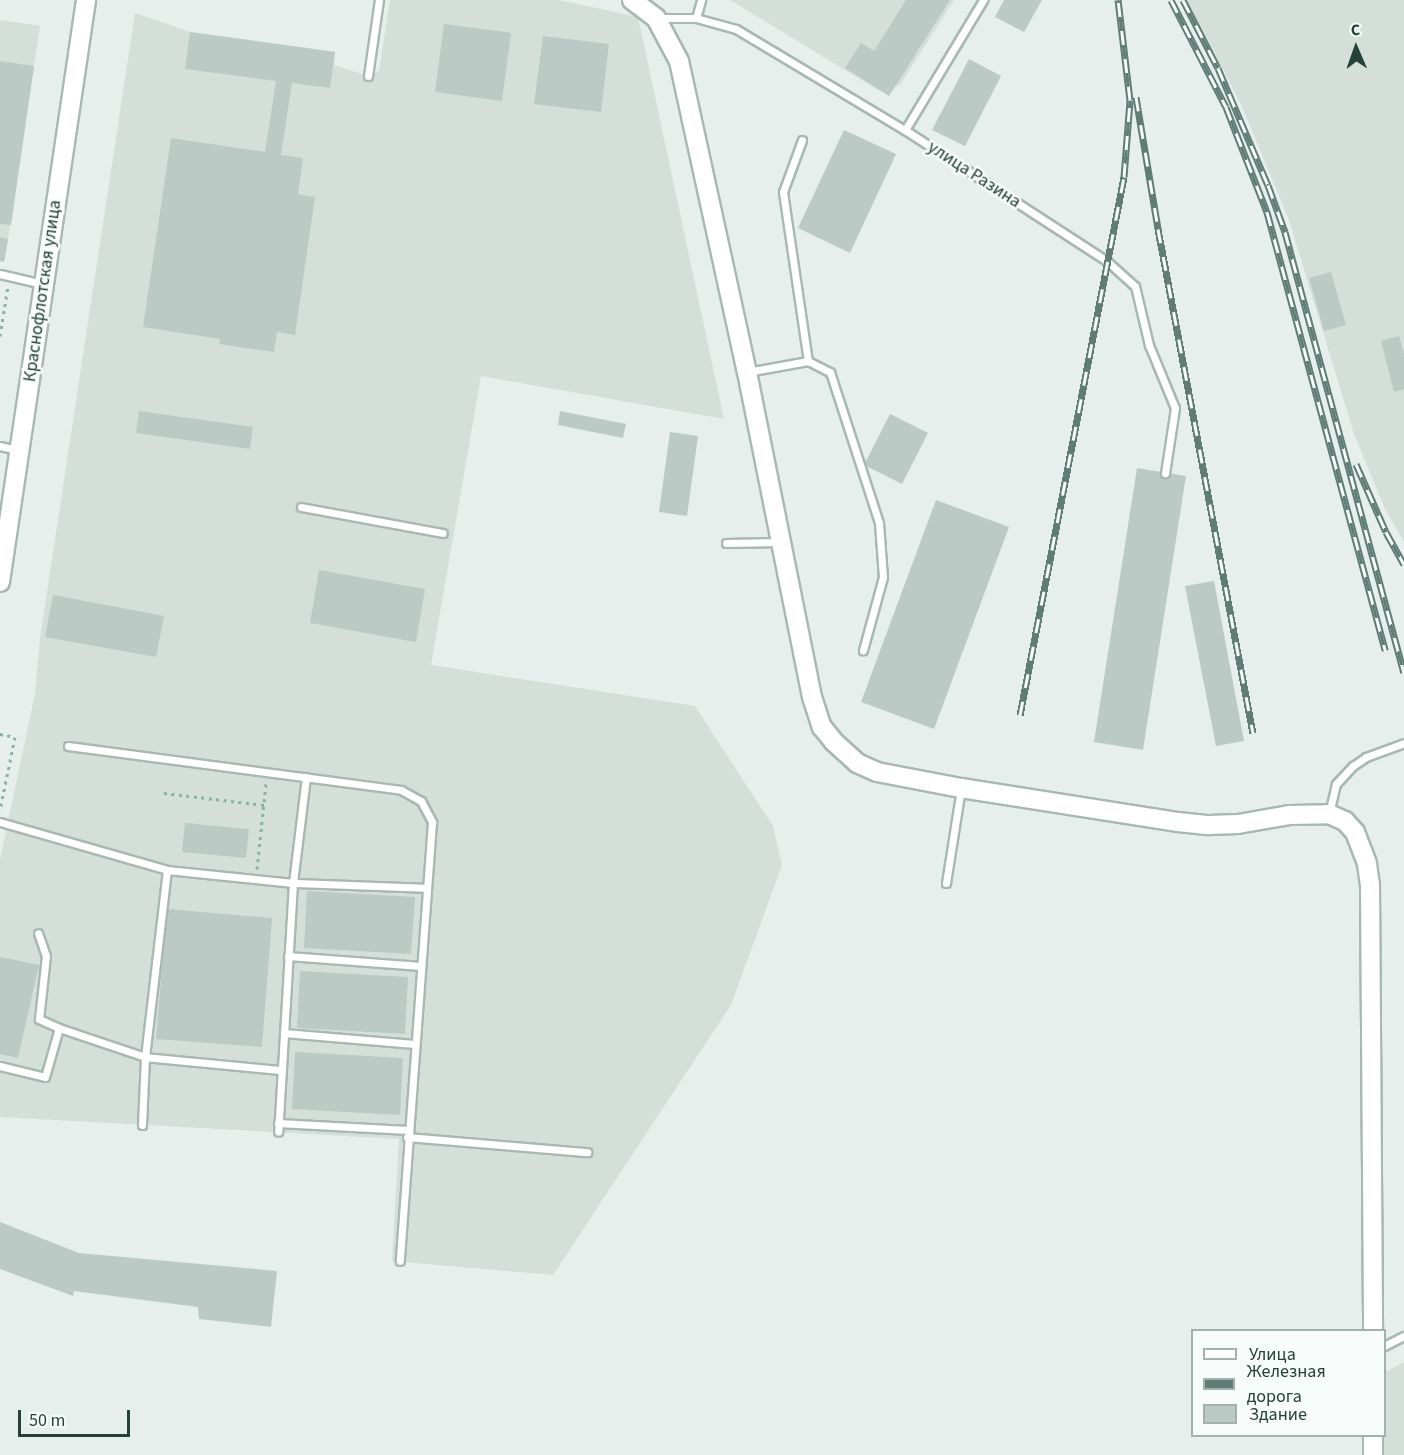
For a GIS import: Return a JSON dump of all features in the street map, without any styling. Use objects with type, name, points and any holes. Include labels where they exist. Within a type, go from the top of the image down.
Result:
[{"type":"street","name":"Краснофлотская улица","points":[[0,582],[86,0]]},
{"type":"street","points":[[632,0],[656,18],[679,61],[747,372],[812,697],[822,727],[843,752],[858,763],[877,772],[961,788],[1209,825],[1238,824],[1290,815],[1329,814],[1345,821],[1355,832],[1367,864],[1370,885],[1373,1329]]},
{"type":"street","points":[[1373,1437],[1373,1455]]},
{"type":"lane","points":[[368,76],[379,0]]},
{"type":"lane","points":[[696,18],[701,0]]},
{"type":"lane","points":[[905,130],[983,0]]},
{"type":"lane","name":"улица Разина","points":[[656,18],[696,18],[736,30],[905,130],[1108,262],[1135,286],[1149,344],[1175,408],[1165,473]]},
{"type":"lane","points":[[802,140],[783,192],[808,361]]},
{"type":"lane","points":[[0,274],[43,284]]},
{"type":"lane","points":[[747,372],[808,361],[830,372],[879,523],[883,577],[863,650]]},
{"type":"lane","points":[[0,446],[21,450]]},
{"type":"lane","points":[[301,507],[443,533]]},
{"type":"lane","points":[[726,543],[781,542]]},
{"type":"lane","points":[[1329,814],[1336,784],[1353,766],[1366,757],[1404,743]]},
{"type":"lane","points":[[68,746],[401,790],[421,801],[432,822],[400,1261]]},
{"type":"lane","points":[[278,1132],[293,884],[306,777]]},
{"type":"lane","points":[[946,883],[961,788]]},
{"type":"lane","points":[[0,822],[167,870],[293,884],[427,888]]},
{"type":"lane","points":[[142,1125],[145,1057],[167,870]]},
{"type":"lane","points":[[38,933],[46,956],[39,1019],[145,1057],[282,1070]]},
{"type":"lane","points":[[288,956],[421,966]]},
{"type":"lane","points":[[0,1066],[45,1077],[59,1028]]},
{"type":"lane","points":[[284,1034],[415,1044]]},
{"type":"lane","points":[[278,1123],[587,1152]]},
{"type":"lane","points":[[1386,1345],[1404,1336]]},
{"type":"path","points":[[0,336],[9,276]]},
{"type":"path","points":[[0,734],[15,737],[0,810]]},
{"type":"path","points":[[256,879],[267,772]]},
{"type":"path","points":[[164,793],[264,805]]},
{"type":"shaded area","points":[[390,0],[559,0],[638,17],[724,419],[481,376],[431,665],[695,706],[773,826],[782,865],[731,1005],[553,1275],[392,1261],[399,1139],[0,1117],[0,859],[35,694],[40,638],[135,13],[190,32],[335,52],[334,65],[368,76],[379,71]]},
{"type":"shaded area","points":[[730,0],[954,0],[900,85],[885,91],[878,90]]},
{"type":"shaded area","points":[[1183,0],[1404,0],[1404,542],[1385,509],[1354,434],[1289,220],[1243,109],[1209,42]]},
{"type":"shaded area","points":[[0,20],[40,26],[5,259],[0,259]]},
{"type":"shaded area","points":[[1404,1362],[1404,1455],[1381,1455],[1381,1437],[1386,1437],[1386,1371]]},
{"type":"building","points":[[906,0],[950,0],[889,96],[845,68],[861,43],[874,51]]},
{"type":"building","points":[[1004,0],[1042,0],[1024,32],[995,17]]},
{"type":"building","points":[[444,24],[511,33],[502,101],[435,92]]},
{"type":"building","points":[[190,32],[335,52],[330,88],[292,83],[281,155],[303,158],[298,194],[315,197],[295,335],[277,332],[274,352],[219,344],[220,339],[143,327],[171,138],[265,152],[276,81],[185,69]]},
{"type":"building","points":[[543,36],[609,44],[601,112],[534,104]]},
{"type":"building","points":[[969,59],[1001,76],[965,146],[932,130]]},
{"type":"building","points":[[0,61],[34,66],[11,225],[0,224]]},
{"type":"building","points":[[844,130],[896,154],[850,253],[798,228]]},
{"type":"building","points":[[0,237],[8,239],[4,262],[0,261]]},
{"type":"building","points":[[1331,272],[1346,325],[1324,331],[1309,278]]},
{"type":"building","points":[[1399,336],[1404,354],[1404,389],[1394,392],[1381,341]]},
{"type":"building","points":[[139,411],[253,427],[250,449],[136,433]]},
{"type":"building","points":[[560,411],[626,424],[623,438],[558,425]]},
{"type":"building","points":[[890,414],[928,433],[902,484],[864,465]]},
{"type":"building","points":[[670,432],[698,436],[687,516],[659,512]]},
{"type":"building","points":[[1137,468],[1186,476],[1143,750],[1094,742]]},
{"type":"building","points":[[936,500],[1009,527],[934,729],[861,702]]},
{"type":"building","points":[[319,570],[425,589],[416,642],[310,623]]},
{"type":"building","points":[[1214,581],[1244,741],[1216,746],[1185,586]]},
{"type":"building","points":[[53,595],[164,616],[156,657],[45,637]]},
{"type":"building","points":[[185,823],[249,829],[246,858],[182,852]]},
{"type":"building","points":[[307,891],[415,897],[411,954],[304,948]]},
{"type":"building","points":[[167,909],[272,918],[262,1047],[156,1039]]},
{"type":"building","points":[[0,957],[39,965],[18,1058],[0,1054]]},
{"type":"building","points":[[300,971],[408,977],[405,1034],[297,1028]]},
{"type":"building","points":[[295,1052],[403,1058],[400,1115],[292,1109]]},
{"type":"building","points":[[0,1222],[79,1253],[277,1271],[271,1327],[199,1319],[198,1307],[74,1291],[73,1296],[0,1269]]},
{"type":"railway","points":[[1020,715],[1124,177],[1130,100],[1118,0]]},
{"type":"railway","points":[[1171,0],[1226,107],[1267,212],[1385,650]]},
{"type":"railway","points":[[1183,0],[1218,68],[1268,185],[1285,232],[1404,672]]},
{"type":"railway","points":[[1136,97],[1158,229],[1253,733]]},
{"type":"railway","points":[[1356,464],[1386,532],[1404,564]]}]
